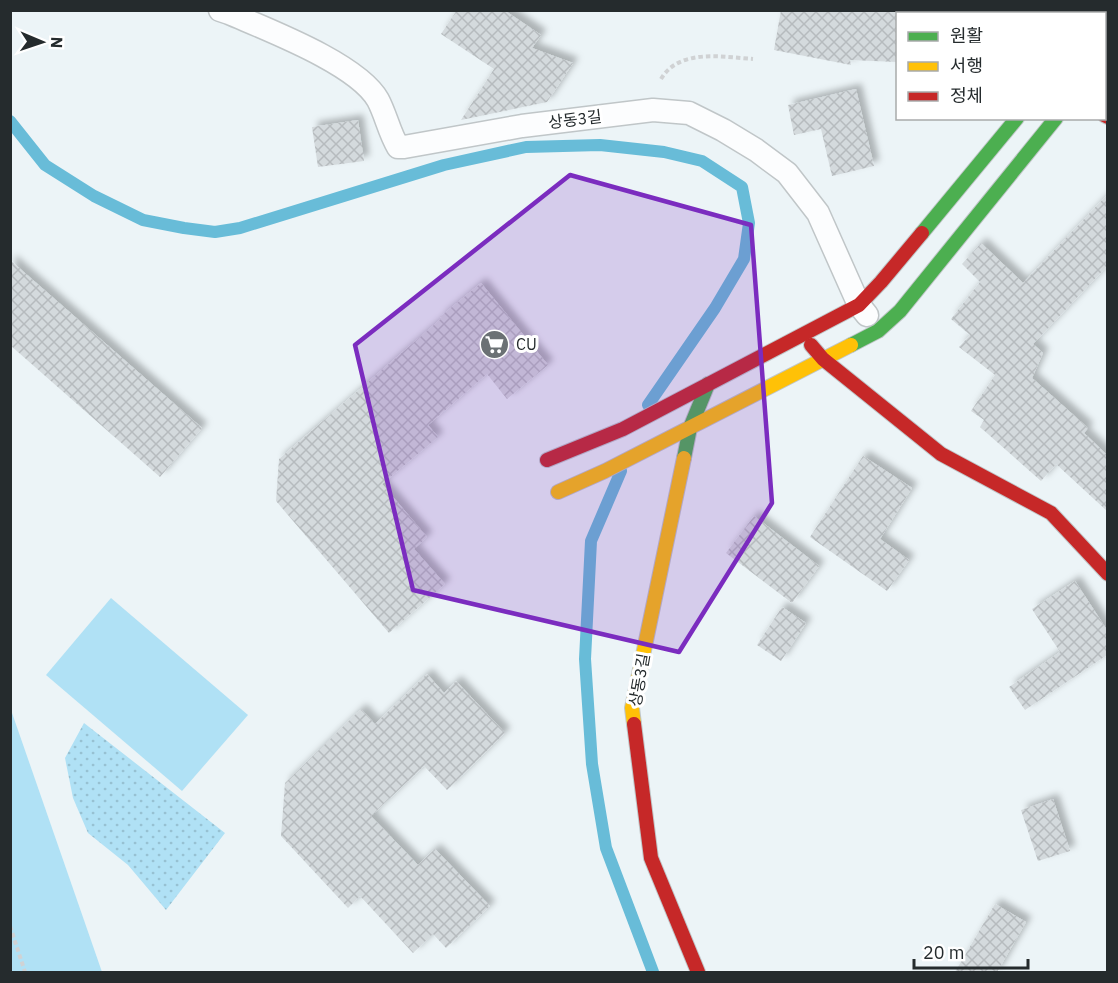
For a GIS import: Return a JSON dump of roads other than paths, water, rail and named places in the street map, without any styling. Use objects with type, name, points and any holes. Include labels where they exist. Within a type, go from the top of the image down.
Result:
[{"type":"street","points":[[547,460],[623,429],[859,305],[882,282],[1015,120]]},
{"type":"street","points":[[558,492],[645,451],[878,331],[900,310],[1054,120]]},
{"type":"street","points":[[803,334],[823,359],[941,454],[1051,513],[1107,574]]},
{"type":"street","name":"상동3길","points":[[698,972],[651,858],[632,708],[690,428],[708,384]]},
{"type":"lane","name":"상동3길","points":[[220,10],[331,59],[356,77],[378,100],[398,147],[522,126],[652,110],[689,113],[756,150],[787,173],[818,213],[859,305],[878,331]]},
{"type":"waterway","points":[[10,121],[45,165],[94,196],[143,220],[215,232],[240,228],[444,165],[526,147],[600,145],[664,152],[702,161],[742,187],[749,223],[744,259],[715,308],[648,405]]},
{"type":"waterway","points":[[621,471],[591,541],[585,659],[592,764],[606,848],[653,972]]},
{"type":"place","name":"CU","points":[[495,344]]}]
